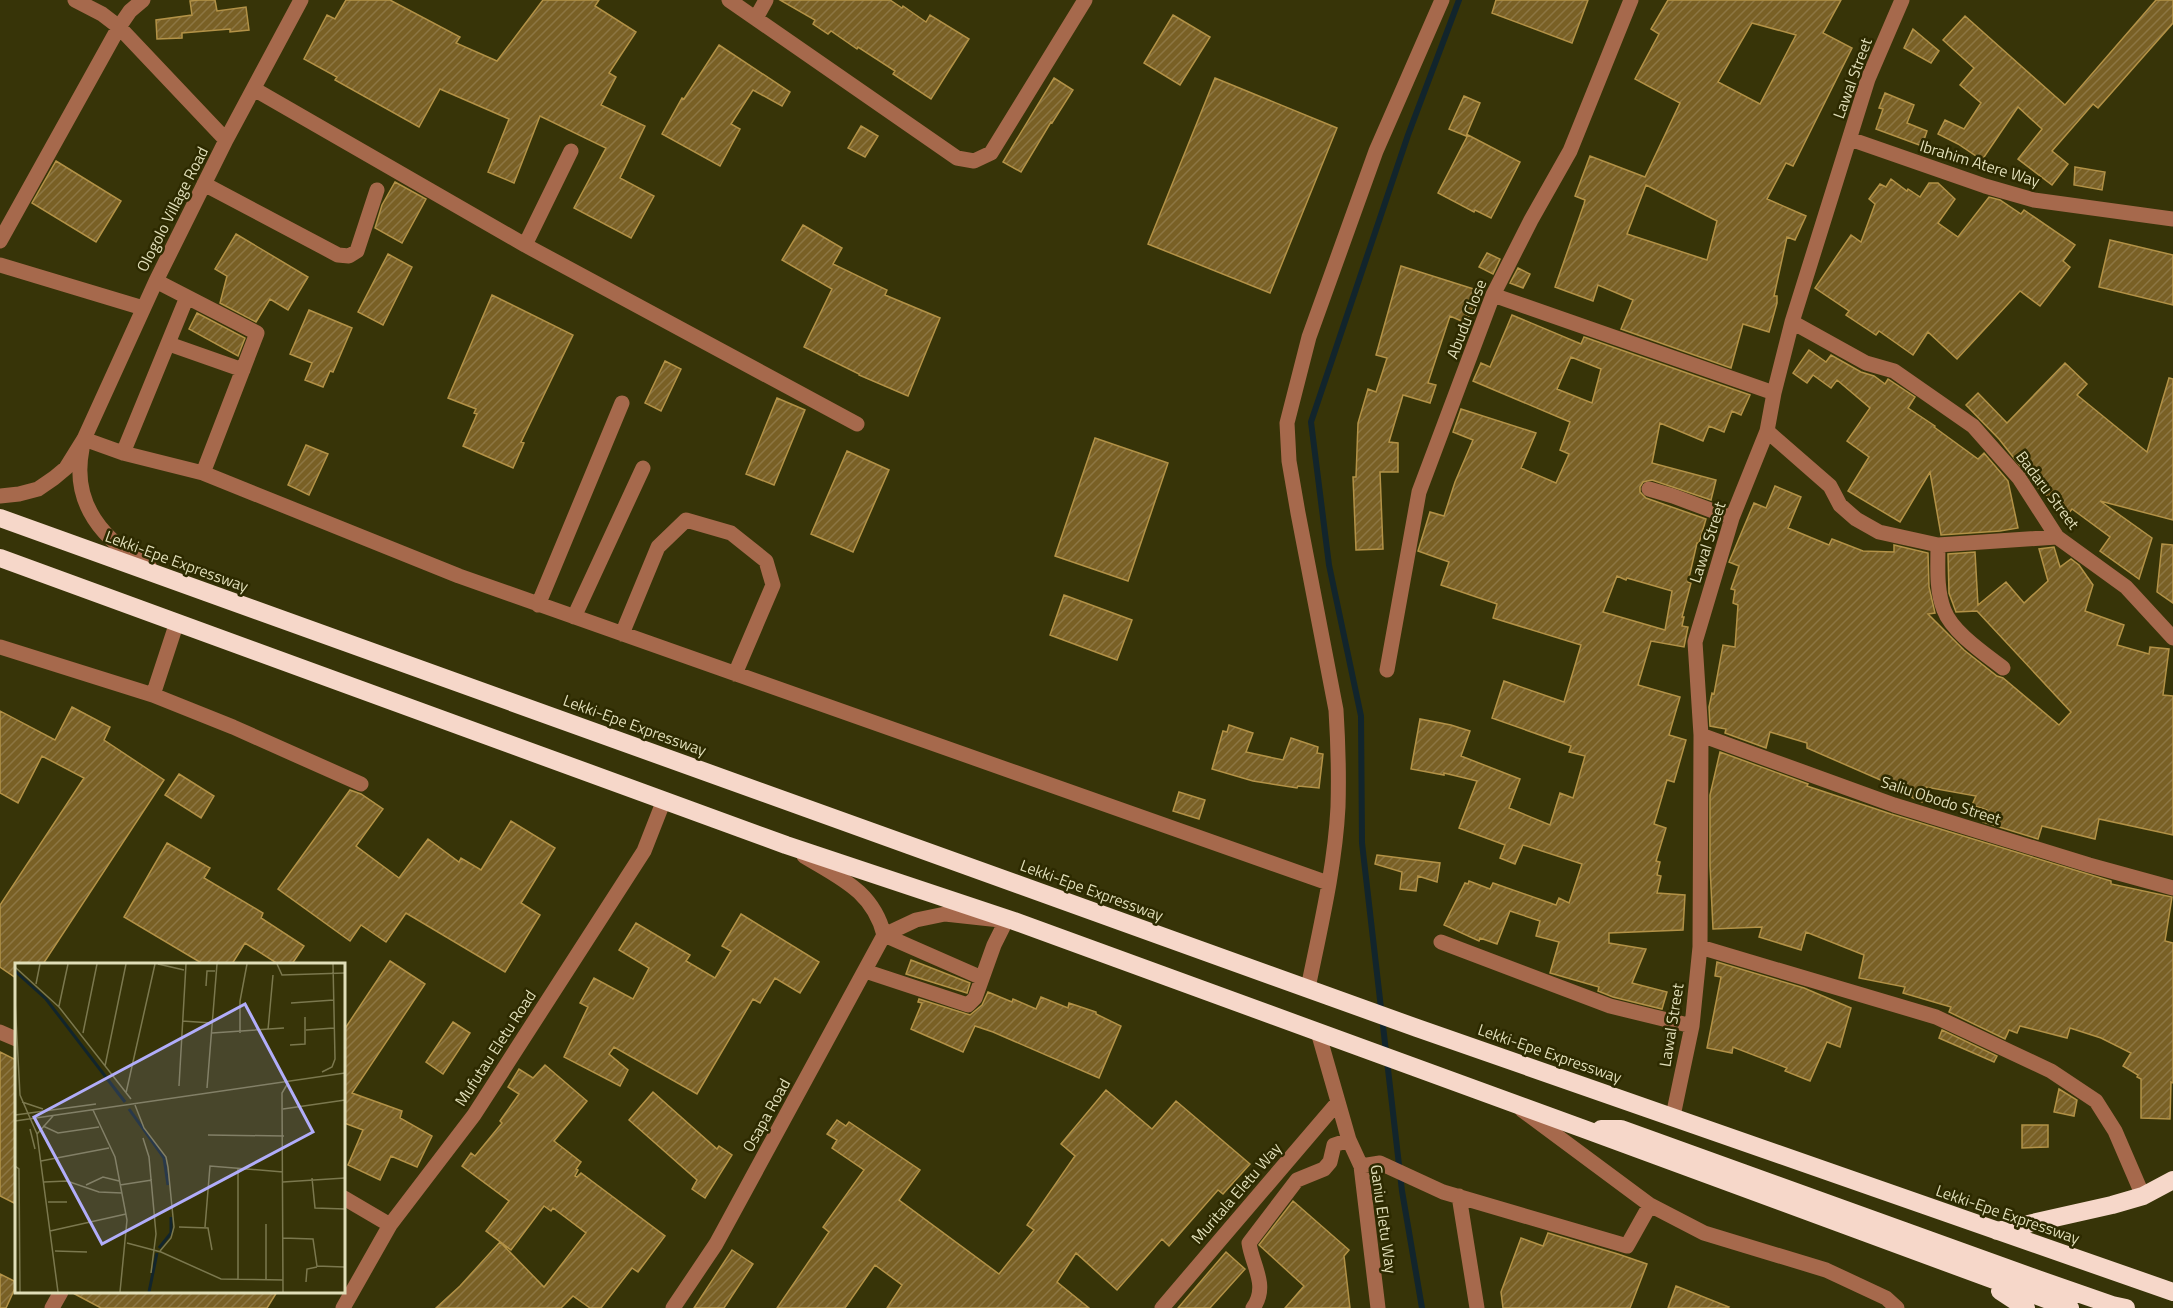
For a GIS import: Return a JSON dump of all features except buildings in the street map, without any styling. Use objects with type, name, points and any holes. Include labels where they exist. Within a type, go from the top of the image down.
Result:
[{"type":"highway","name":"Lekki-Epe Expressway","points":[[0,518],[1417,1028],[2173,1292]]},
{"type":"highway","points":[[0,558],[786,844],[1010,921],[1343,1041],[2070,1308]]},
{"type":"highway","points":[[1584,1129],[1621,1129],[2043,1281],[2126,1308]]},
{"type":"highway","points":[[1997,1232],[2144,1196],[2173,1180]]},
{"type":"highway","points":[[1954,1266],[2005,1293],[2026,1308]]},
{"type":"street","points":[[75,0],[102,14],[119,27],[226,140]]},
{"type":"street","points":[[0,241],[119,27],[130,11],[143,0]]},
{"type":"street","name":"Ologolo Village Road","points":[[84,439],[156,281],[226,140],[301,0]]},
{"type":"street","points":[[729,0],[957,158],[974,161],[991,153],[1085,0]]},
{"type":"street","points":[[756,18],[766,0]]},
{"type":"street","points":[[1308,988],[1328,883],[1338,808],[1336,710],[1289,461],[1287,423],[1291,399],[1309,337],[1376,151],[1443,0]]},
{"type":"street","name":"Abudu Close","points":[[1387,670],[1419,492],[1493,295],[1531,220],[1570,151],[1631,0]]},
{"type":"street","name":"Lawal Street","points":[[1673,1116],[1692,1026],[1700,947],[1701,735],[1695,642],[1732,519],[1767,431],[1792,322],[1869,79],[1902,0]]},
{"type":"street","points":[[254,89],[525,244],[856,424]]},
{"type":"street","name":"Ibrahim Atere Way","points":[[1850,139],[1985,186],[2034,200],[2173,219]]},
{"type":"street","points":[[525,244],[571,151]]},
{"type":"street","points":[[204,184],[339,255],[349,256],[357,250],[377,190]]},
{"type":"street","points":[[0,265],[143,308]]},
{"type":"street","points":[[156,281],[256,333],[203,473]]},
{"type":"street","points":[[1493,295],[1774,393]]},
{"type":"street","points":[[123,453],[187,297]]},
{"type":"street","name":"Badaru Street","points":[[1792,322],[1866,363],[1894,371],[1973,426],[2019,478],[2057,537],[2126,587],[2173,638]]},
{"type":"street","points":[[169,344],[243,370]]},
{"type":"street","points":[[538,605],[622,403]]},
{"type":"street","points":[[1767,431],[1830,486],[1840,505],[1856,519],[1880,532],[1938,545],[2057,537]]},
{"type":"street","points":[[84,439],[123,453],[203,473],[459,576],[538,605],[1328,883]]},
{"type":"street","points":[[0,495],[19,495],[46,484],[66,468],[84,439]]},
{"type":"street","points":[[84,439],[79,463],[79,482],[84,500],[93,518],[110,538],[136,559],[176,581]]},
{"type":"street","points":[[574,617],[643,468]]},
{"type":"street","points":[[1649,489],[1732,519]]},
{"type":"street","points":[[622,634],[658,548],[686,520],[731,533],[766,561],[773,585],[735,674]]},
{"type":"street","points":[[1938,545],[1938,579],[1944,611],[1963,637],[2003,668]]},
{"type":"street","points":[[153,695],[177,622]]},
{"type":"street","points":[[0,647],[153,695],[234,727],[361,784]]},
{"type":"street","name":"Saliu Obodo Street","points":[[1701,735],[1894,805],[2089,866],[2173,888]]},
{"type":"street","name":"Mufutau Eletu Road","points":[[348,1306],[390,1226],[474,1114],[645,851],[664,800]]},
{"type":"street","points":[[786,844],[858,890],[874,909],[884,935],[982,978]]},
{"type":"street","points":[[865,971],[968,1005],[975,998],[994,945],[1010,921],[945,914],[916,920],[884,935]]},
{"type":"street","name":"Osapa Road","points":[[673,1308],[716,1244],[884,935]]},
{"type":"street","points":[[1441,942],[1610,1006],[1692,1026]]},
{"type":"street","points":[[1700,947],[1936,1017],[2050,1071],[2096,1101],[2115,1131],[2144,1196]]},
{"type":"street","points":[[0,1032],[15,1039]]},
{"type":"street","name":"Ganiu Eletu Way","points":[[1318,1032],[1349,1140],[1361,1166],[1378,1308]]},
{"type":"street","name":"Muritala Eletu Way","points":[[1162,1308],[1338,1102]]},
{"type":"street","points":[[1511,1102],[1650,1205],[1704,1233],[1826,1270],[1886,1298],[1897,1308]]},
{"type":"street","points":[[1253,1308],[1258,1301],[1260,1279],[1249,1243],[1297,1180],[1324,1169],[1330,1162],[1334,1145],[1349,1140]]},
{"type":"street","points":[[1361,1166],[1380,1163],[1443,1191],[1627,1246],[1650,1205]]},
{"type":"street","points":[[1459,1196],[1477,1308]]},
{"type":"street","points":[[345,1199],[390,1226]]},
{"type":"street","points":[[52,1308],[60,1293]]},
{"type":"waterway","points":[[1422,1308],[1402,1191],[1362,843],[1361,716],[1329,565],[1311,422],[1408,135],[1459,0]]}]
